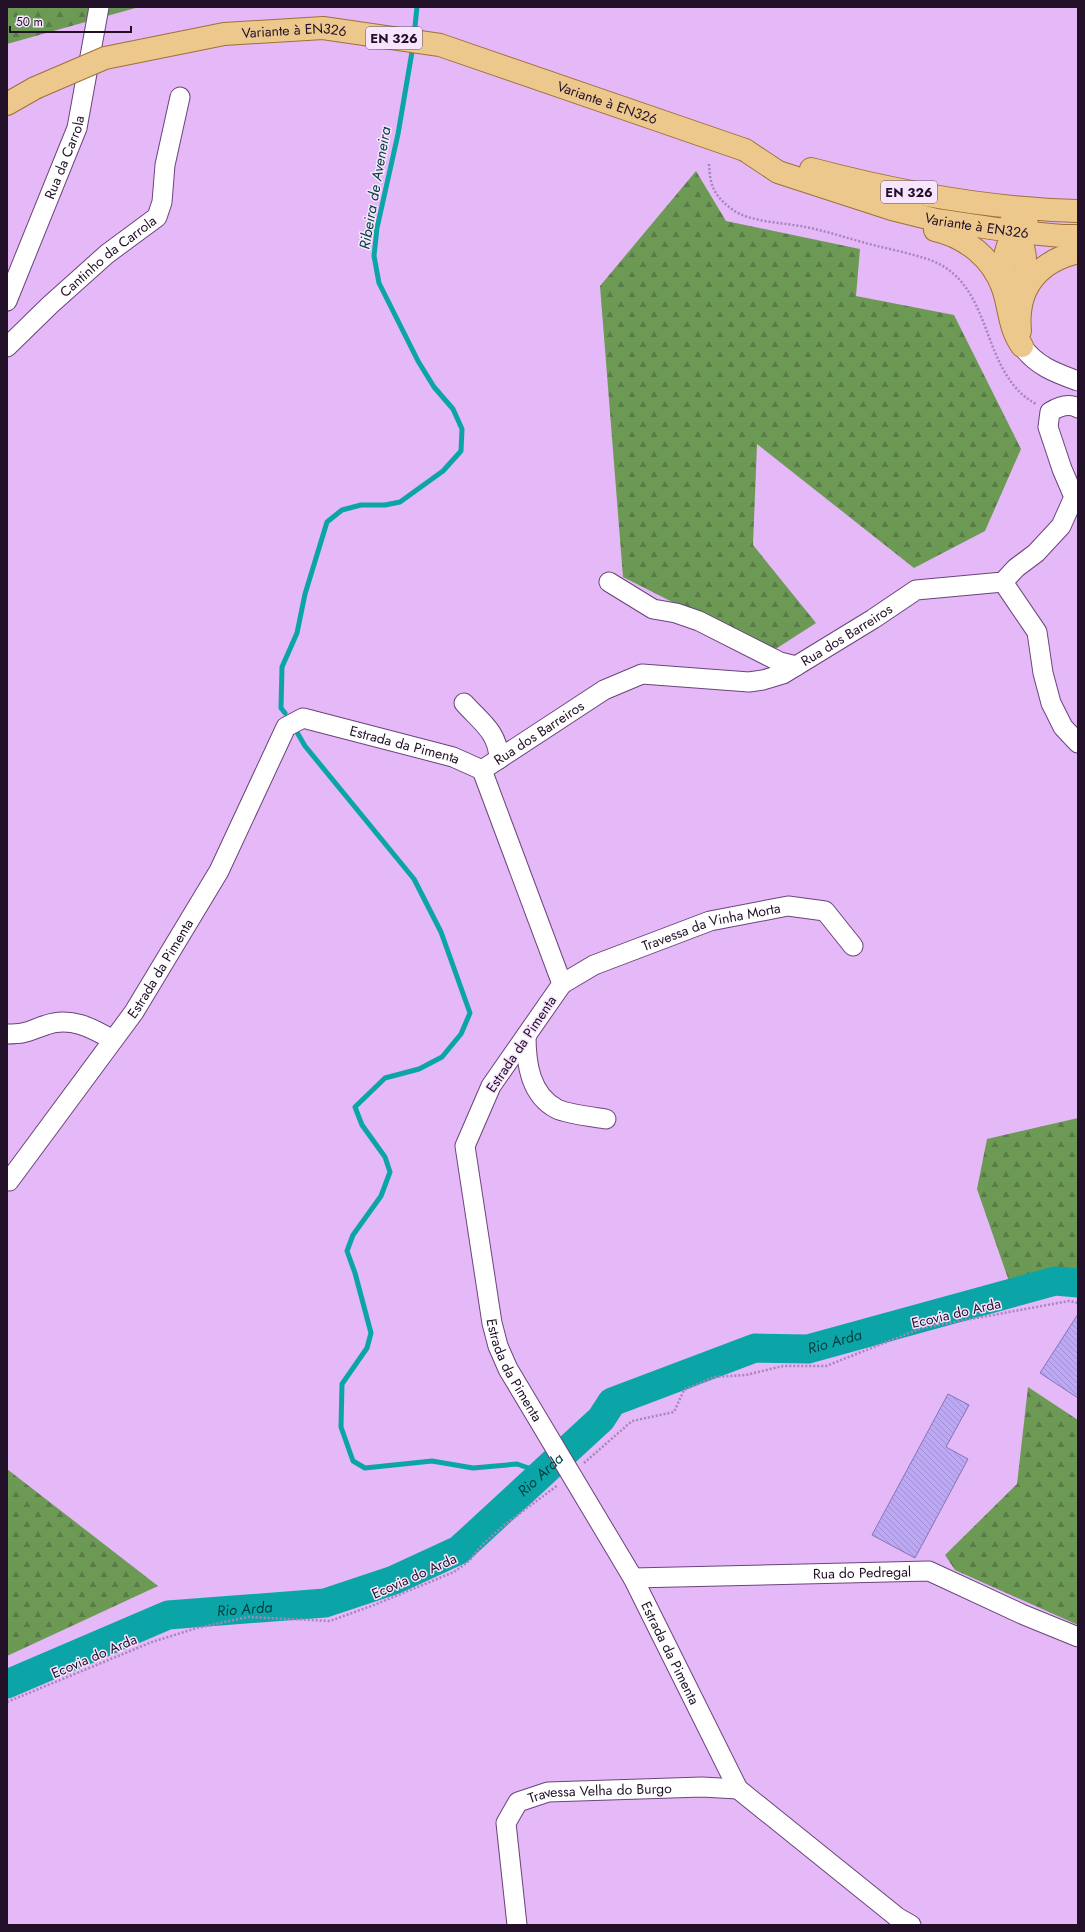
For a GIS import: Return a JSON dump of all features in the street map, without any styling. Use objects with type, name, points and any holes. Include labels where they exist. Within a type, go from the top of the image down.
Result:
[{"type":"main road","name":"Variante à EN326","points":[[7,104],[35,88],[105,58],[224,34],[323,28],[440,45],[745,150],[900,191],[1020,208],[1078,211]]},
{"type":"main road","name":"Variante à EN326","points":[[745,150],[778,172],[885,207],[936,220],[1018,232],[1078,236]]},
{"type":"main road","points":[[778,172],[824,198],[844,206],[948,233],[965,241],[982,255],[997,275],[1003,288],[1011,325],[1015,336],[1022,346]]},
{"type":"main road","points":[[988,204],[1012,222],[1022,239],[1025,250],[1024,291],[1020,306],[1022,346]]},
{"type":"main road","points":[[1003,288],[1005,253],[1010,239],[1023,225],[1036,220],[1078,219]]},
{"type":"main road","points":[[1024,291],[1037,273],[1049,263],[1062,256],[1078,252]]},
{"type":"street","name":"Rua da Carrola","points":[[7,302],[77,128],[99,7]]},
{"type":"street","name":"Cantinho da Carrola","points":[[7,347],[50,305],[102,259],[157,217],[162,202],[166,165],[180,97]]},
{"type":"street","points":[[1022,346],[1028,355],[1041,365],[1056,373],[1078,381]]},
{"type":"street","points":[[1078,408],[1075,406],[1059,406],[1050,412],[1048,427],[1062,469],[1074,497],[1061,526],[1036,553],[1016,568],[1003,582],[1037,632],[1043,673],[1051,703],[1063,727],[1078,743]]},
{"type":"street","points":[[609,582],[653,609],[676,613],[699,621],[780,662],[796,666]]},
{"type":"street","name":"Rua dos Barreiros","points":[[482,770],[604,690],[642,674],[749,682],[763,680],[783,674],[873,619],[916,590],[1003,582]]},
{"type":"street","points":[[464,703],[494,736],[498,747],[499,759]]},
{"type":"street","name":"Estrada da Pimenta","points":[[7,1181],[9,1181],[134,1012],[219,871],[286,727],[303,718],[453,757],[482,770],[562,984],[491,1086],[465,1146],[492,1322],[498,1346],[508,1369],[633,1578],[738,1789],[897,1917],[910,1925]]},
{"type":"street","name":"Travessa da Vinha Morta","points":[[562,984],[594,965],[710,921],[788,906],[825,912],[853,946]]},
{"type":"street","points":[[7,1034],[24,1034],[46,1024],[61,1021],[91,1028],[113,1040]]},
{"type":"street","points":[[526,1036],[526,1058],[529,1074],[541,1096],[558,1110],[606,1119]]},
{"type":"street","name":"Rua do Pedregal","points":[[633,1578],[929,1571],[1024,1615],[1078,1637]]},
{"type":"street","name":"Travessa Velha do Burgo","points":[[517,1925],[506,1823],[518,1802],[548,1792],[702,1787],[738,1789]]},
{"type":"path","points":[[709,164],[710,181],[717,196],[734,211],[749,217],[807,227],[930,260],[958,276],[972,295],[992,350],[1015,388],[1032,402],[1050,412]]},
{"type":"path","name":"Ecovia do Arda","points":[[7,1702],[152,1642],[197,1628],[248,1617],[330,1620],[374,1605],[454,1572],[469,1562],[482,1546],[503,1526],[632,1421],[674,1412],[684,1390],[714,1377],[746,1375],[783,1366],[826,1366],[922,1328],[1070,1301],[1078,1303]]},
{"type":"green space","points":[[7,7],[139,7],[7,44]]},
{"type":"green space","points":[[696,171],[726,221],[860,249],[856,296],[954,315],[1021,449],[985,531],[914,568],[757,444],[753,545],[816,623],[771,652],[623,577],[600,286]]},
{"type":"green space","points":[[1078,1118],[1078,1276],[1054,1275],[1011,1287],[977,1189],[987,1139]]},
{"type":"green space","points":[[1028,1387],[1078,1420],[1078,1625],[955,1570],[945,1555],[1017,1484]]},
{"type":"green space","points":[[7,1469],[158,1586],[7,1656]]},
{"type":"building","points":[[1078,1314],[1078,1398],[1040,1373]]},
{"type":"building","points":[[948,1394],[969,1405],[946,1447],[968,1459],[915,1558],[872,1535]]},
{"type":"waterway","name":"Ribeira de Aveneira","points":[[414,36],[417,7]]},
{"type":"waterway","name":"Ribeira de Aveneira","points":[[285,713],[281,708],[282,667],[297,633],[305,594],[327,522],[342,510],[361,505],[385,505],[400,502],[443,471],[461,451],[462,429],[453,409],[434,387],[418,361],[379,283],[374,256],[377,228],[398,134],[413,46]]},
{"type":"waterway","points":[[298,734],[305,746],[414,879],[441,932],[470,1013],[461,1034],[442,1057],[419,1069],[385,1078],[355,1107],[362,1125],[385,1157],[390,1172],[381,1196],[353,1235],[347,1251],[355,1273],[371,1333],[367,1348],[342,1384],[341,1427],[353,1461],[365,1468],[432,1461],[473,1468],[517,1464],[543,1473]]},
{"type":"waterway","name":"Rio Arda","points":[[7,1684],[168,1615],[325,1603],[394,1580],[459,1550],[601,1419],[612,1402],[755,1348],[808,1349],[1055,1281],[1078,1283]]}]
